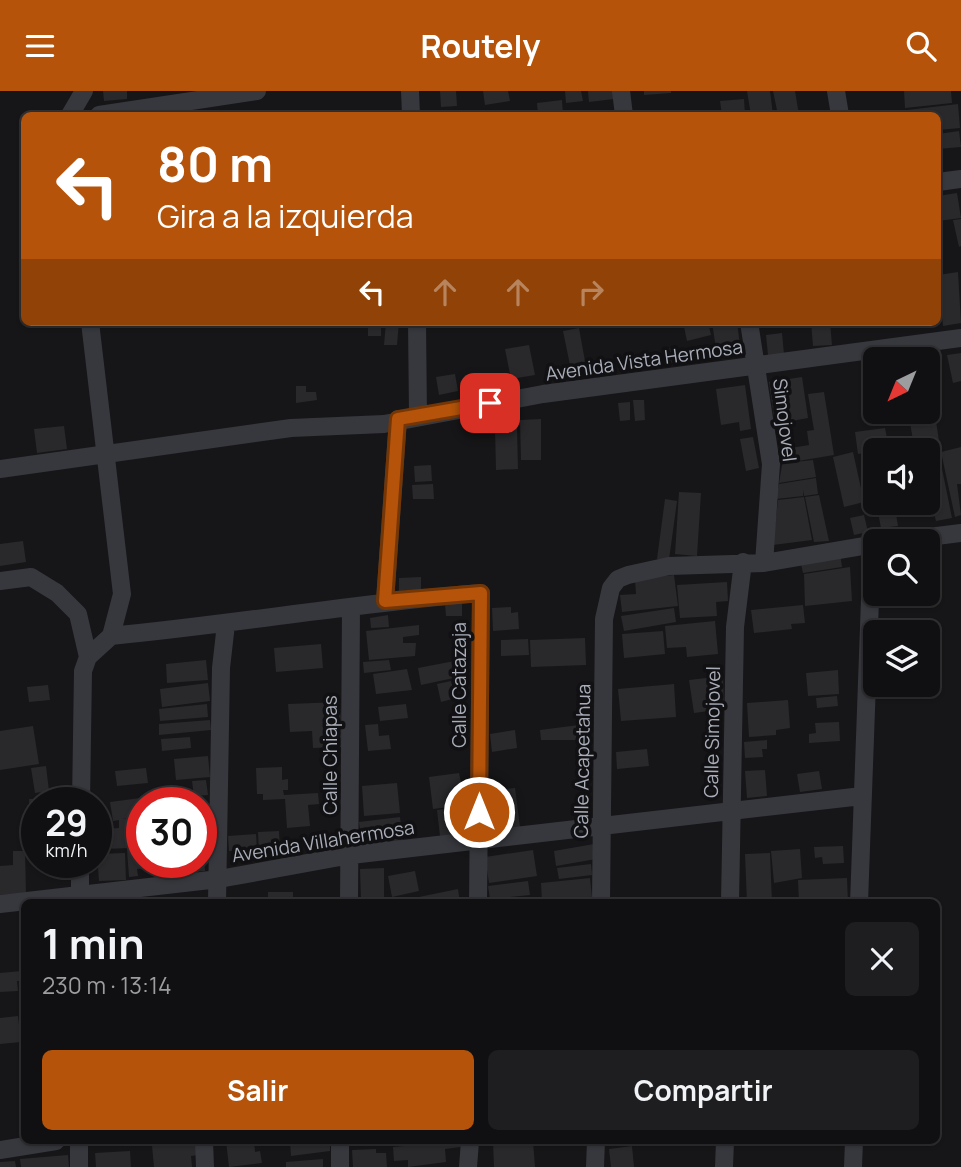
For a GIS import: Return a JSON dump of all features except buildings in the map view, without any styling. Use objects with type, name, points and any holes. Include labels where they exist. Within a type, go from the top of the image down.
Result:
[{"type":"street","points":[[72,112],[84,91]]},
{"type":"street","points":[[116,112],[231,92],[257,91]]},
{"type":"street","points":[[410,91],[411,112]]},
{"type":"street","points":[[621,91],[624,112]]},
{"type":"street","points":[[836,91],[840,112]]},
{"type":"street","points":[[941,182],[961,179]]},
{"type":"street","points":[[85,664],[111,636],[121,594],[90,326]]},
{"type":"street","points":[[417,326],[418,416]]},
{"type":"street","name":"Simojovel","points":[[750,326],[771,464],[764,563]]},
{"type":"street","name":"Avenida Vista Hermosa","points":[[0,469],[106,456],[266,431],[384,424],[398,419],[543,394],[961,338]]},
{"type":"street","points":[[111,636],[226,624],[385,601],[398,419]]},
{"type":"street","points":[[940,536],[961,533]]},
{"type":"street","points":[[743,562],[764,563],[863,546]]},
{"type":"street","name":"Calle Acapetahua","points":[[601,899],[604,619],[611,588],[618,579],[669,566],[743,562]]},
{"type":"street","name":"Calle Simojovel","points":[[730,899],[735,627],[743,562]]},
{"type":"street","points":[[0,581],[31,577],[57,593],[78,614],[85,664],[81,787]]},
{"type":"street","name":"Calle Catazaja","points":[[385,601],[481,593],[478,899]]},
{"type":"street","points":[[859,899],[870,606]]},
{"type":"street","name":"Calle Chiapas","points":[[349,899],[351,608]]},
{"type":"street","points":[[217,899],[221,667],[226,624]]},
{"type":"street","name":"Avenida Villahermosa","points":[[80,898],[219,879],[351,855],[732,808],[862,796]]},
{"type":"street","points":[[80,878],[80,898]]},
{"type":"street","name":"Avenida Villahermosa","points":[[0,904],[21,902]]},
{"type":"street","points":[[0,1150],[37,1144]]},
{"type":"street","points":[[79,1144],[79,1167]]},
{"type":"street","points":[[204,1144],[205,1167]]},
{"type":"street","points":[[340,1144],[340,1167]]},
{"type":"street","points":[[468,1167],[470,1144]]},
{"type":"street","points":[[596,1144],[596,1167]]},
{"type":"street","points":[[724,1167],[725,1144]]},
{"type":"street","points":[[853,1167],[854,1144]]},
{"type":"route","points":[[479,812],[481,593],[385,601],[398,419],[490,403]]}]
